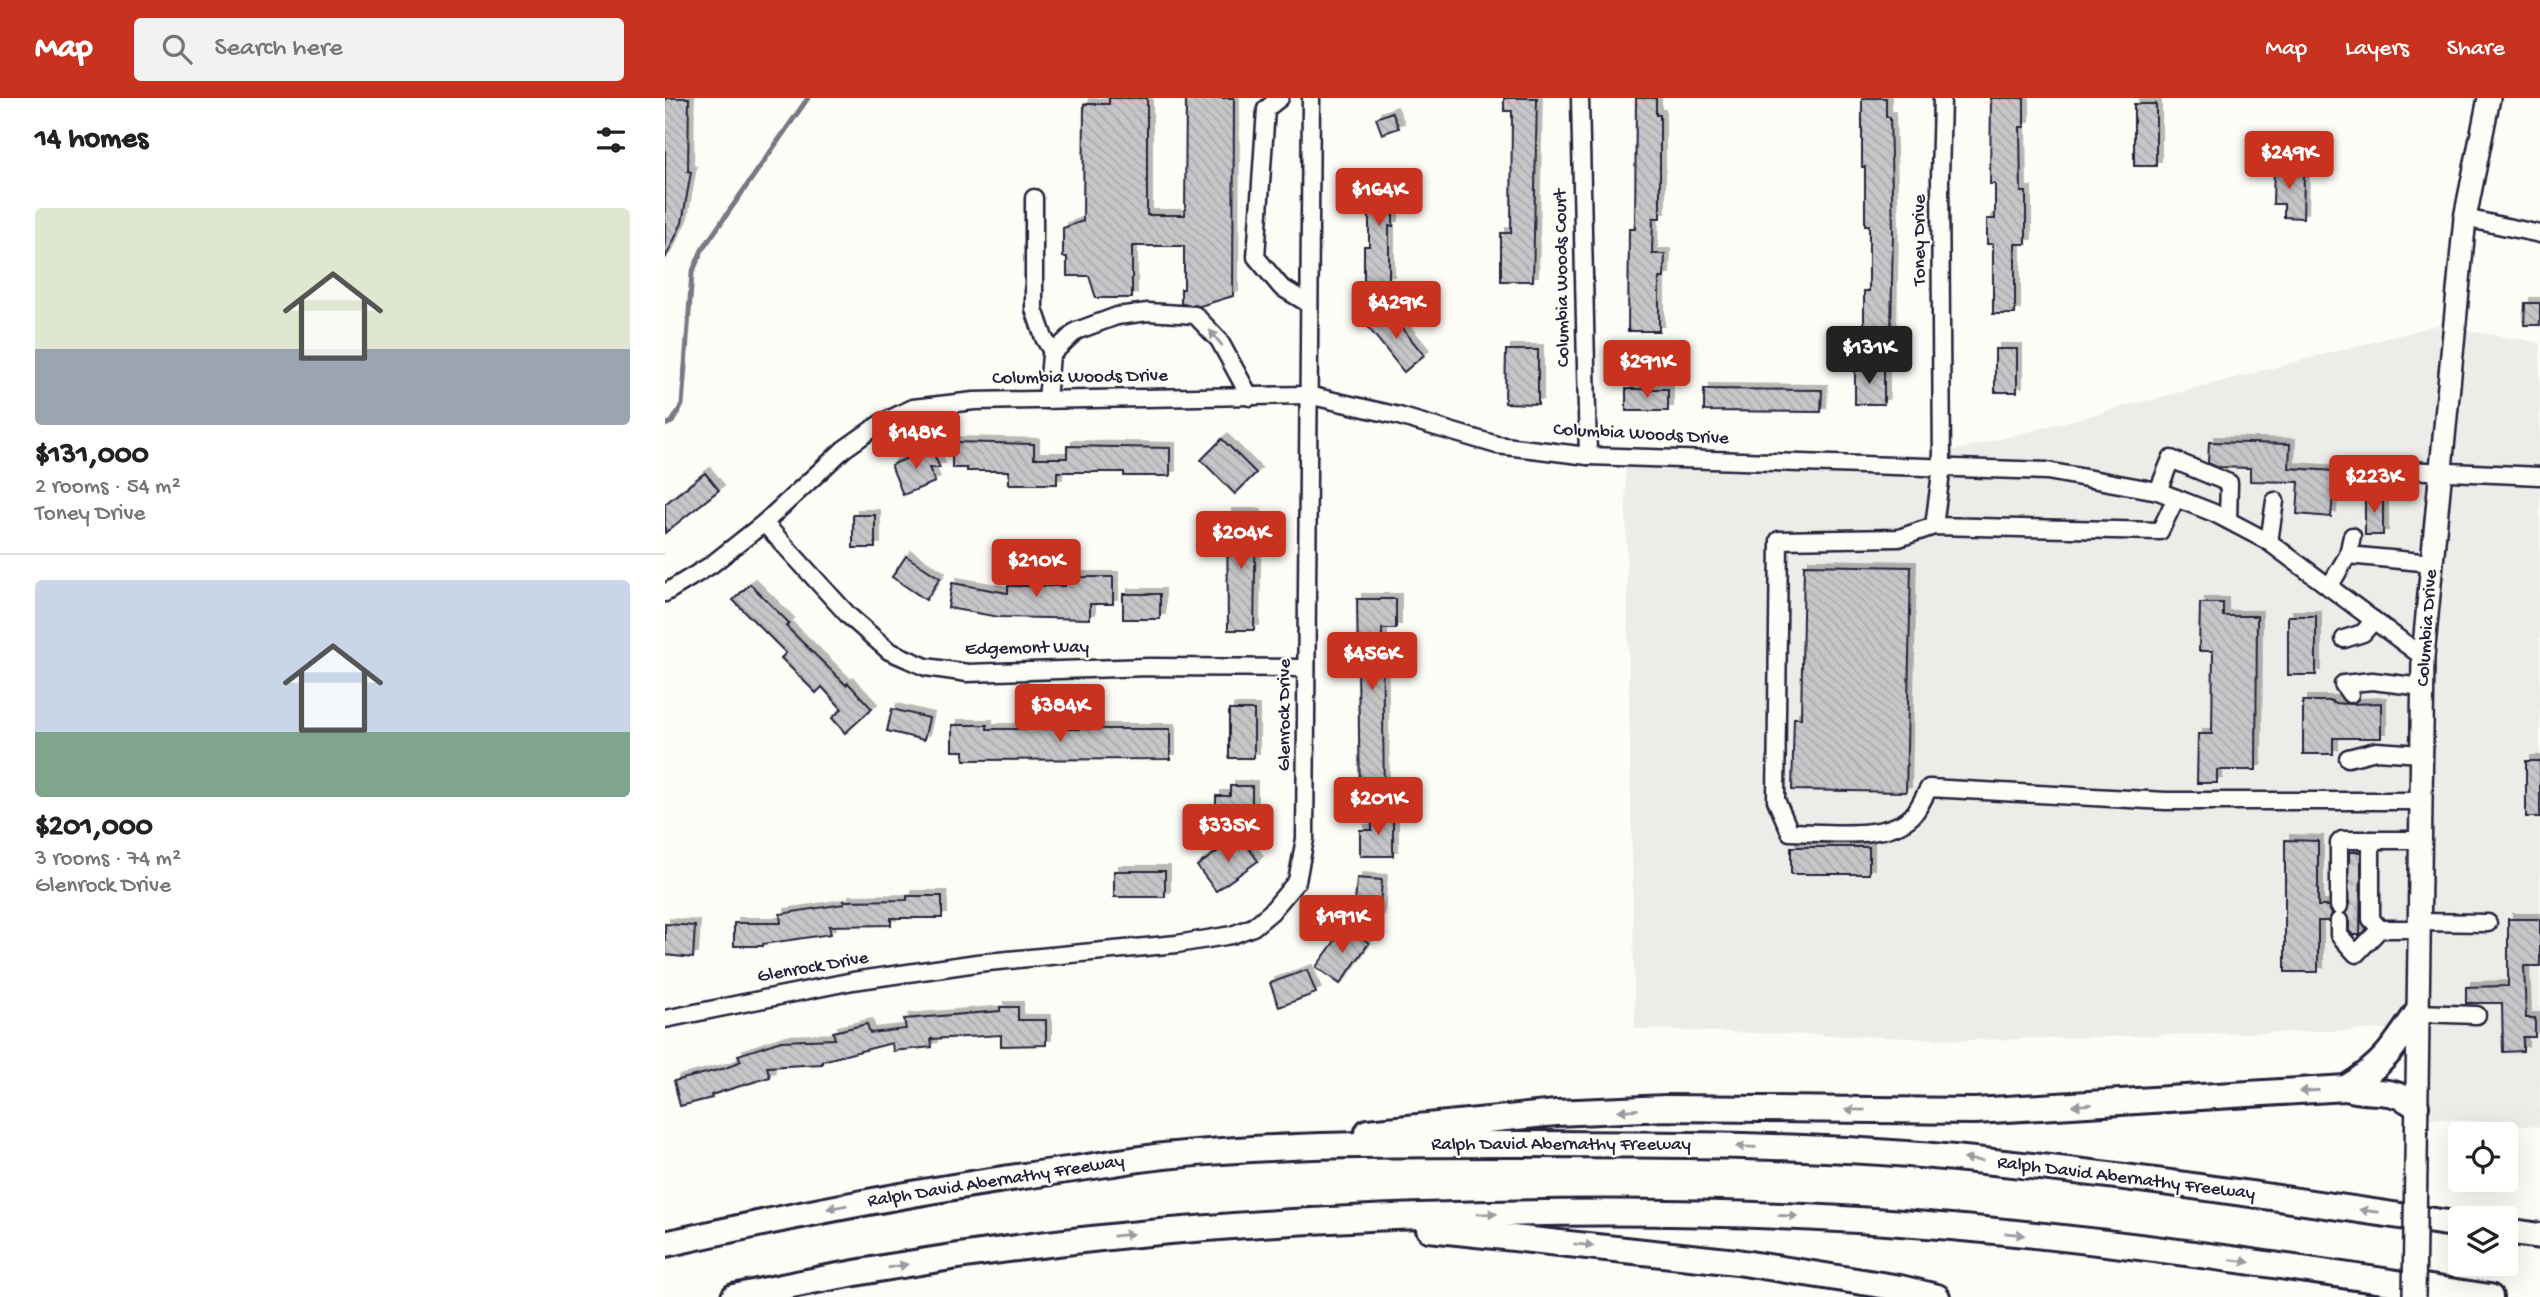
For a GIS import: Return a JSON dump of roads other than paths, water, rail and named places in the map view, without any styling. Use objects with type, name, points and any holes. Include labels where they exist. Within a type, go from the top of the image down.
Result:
[{"type":"highway","points":[[2346,1088],[2371,1072],[2393,1048],[2417,1013]]},
{"type":"highway","points":[[1176,1155],[1439,1124],[1556,1113],[1666,1108],[1975,1111],[2346,1088],[2357,1091],[2387,1091],[2403,1096],[2416,1106]]},
{"type":"highway","name":"Ralph David Abernathy Freeway","points":[[665,1244],[825,1209],[987,1181],[1176,1155],[1317,1147],[1457,1144],[1646,1144],[1839,1150],[1972,1159],[2448,1223]]},
{"type":"highway","points":[[734,1297],[915,1262],[1044,1243],[1168,1230],[1321,1220],[1610,1211],[1766,1215],[1927,1225],[2091,1241],[2490,1297]]},
{"type":"highway","points":[[1321,1220],[1737,1262],[1900,1288],[1937,1297]]},
{"type":"highway","points":[[2518,1233],[2540,1236]]},
{"type":"main road","name":"Columbia Drive","points":[[2414,1297],[2423,657],[2465,218],[2489,98]]},
{"type":"street","points":[[1280,98],[1266,109],[1256,257],[1281,287],[1309,304]]},
{"type":"street","name":"Glenrock Drive","points":[[665,1019],[853,981],[1039,956],[1177,944],[1232,935],[1253,927],[1271,912],[1297,881],[1305,839],[1311,98]]},
{"type":"street","name":"Columbia Woods Court","points":[[1580,98],[1588,456]]},
{"type":"street","name":"Toney Drive","points":[[1934,526],[1942,466],[1940,178],[1943,98]]},
{"type":"street","points":[[1034,198],[1034,309],[1044,338],[1053,353]]},
{"type":"street","points":[[2465,218],[2540,234]]},
{"type":"street","points":[[1047,400],[1051,355],[1076,331],[1117,316],[1148,312],[1195,315],[1219,340],[1250,397]]},
{"type":"street","name":"Columbia Woods Drive","points":[[665,593],[711,565],[764,523],[844,449],[881,423],[913,408],[974,401],[1308,396],[1399,416],[1497,445],[1588,456],[2047,471],[2158,491],[2228,520],[2269,542],[2423,657]]},
{"type":"street","points":[[2158,491],[2171,459],[2229,483],[2228,520]]},
{"type":"street","points":[[2357,473],[2405,470],[2540,477]]},
{"type":"street","points":[[2176,498],[2160,531],[1934,526],[1899,538],[1779,540],[1776,800],[1790,832],[1874,832],[1892,827],[1912,816],[1929,788],[2167,801],[2421,801]]},
{"type":"street","points":[[2269,542],[2275,501]]},
{"type":"street","name":"Edgemont Way","points":[[764,523],[849,616],[889,651],[926,667],[968,673],[1148,667],[1306,668]]},
{"type":"street","points":[[2329,587],[2348,555],[2352,536]]},
{"type":"street","points":[[2348,555],[2432,563]]},
{"type":"street","points":[[2344,639],[2364,633],[2374,620]]},
{"type":"street","points":[[2350,694],[2343,684],[2372,681],[2423,687]]},
{"type":"street","points":[[2348,758],[2376,751],[2422,754]]},
{"type":"street","points":[[2420,840],[2342,840],[2339,843],[2339,935],[2356,954],[2380,929],[2488,923]]},
{"type":"street","points":[[2371,840],[2366,872],[2366,913],[2380,929]]},
{"type":"street","points":[[2417,1013],[2477,1015]]},
{"type":"waterway","points":[[665,425],[672,422],[682,405],[692,273],[702,250],[808,98]]},
{"type":"tunnel","points":[[2344,872],[2361,872]]},
{"type":"tunnel","points":[[2343,893],[2361,893]]},
{"type":"tunnel","points":[[2339,913],[2361,913]]}]
